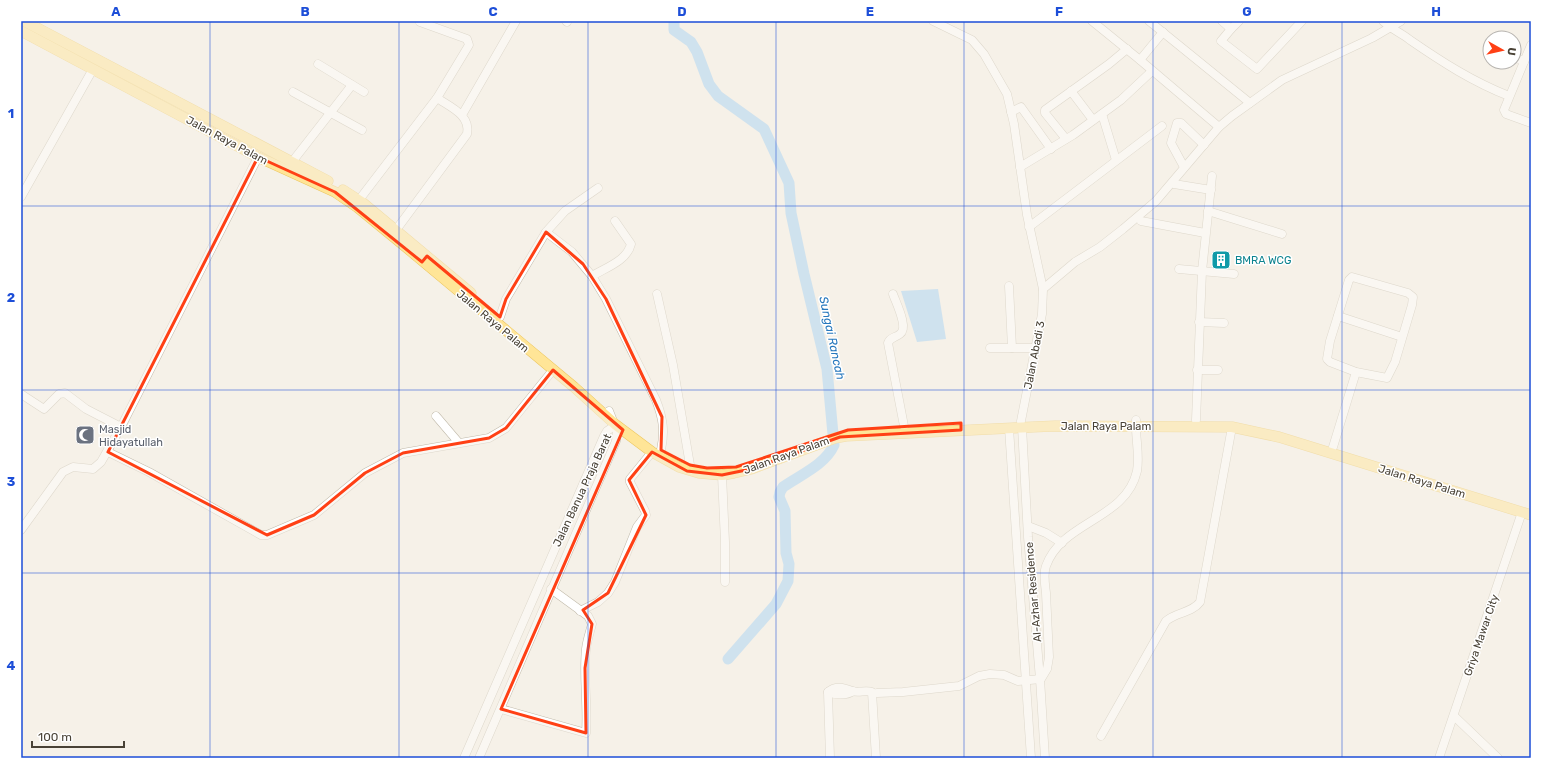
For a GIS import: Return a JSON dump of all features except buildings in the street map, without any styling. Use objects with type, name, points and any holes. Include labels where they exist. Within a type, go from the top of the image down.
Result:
[{"type":"main road","name":"Jalan Raya Palam","points":[[24,21],[292,162],[360,200],[396,230],[425,259],[553,370],[630,432],[687,471],[722,475],[751,469],[824,439]]},
{"type":"main road","name":"Jalan Raya Palam","points":[[21,31],[258,157],[335,192],[357,207],[500,317],[605,411],[616,425],[630,432]]},
{"type":"main road","name":"Jalan Raya Palam","points":[[834,436],[1022,424],[1136,423],[1196,420],[1235,421],[1333,447],[1528,512]]},
{"type":"main road","name":"Jalan Raya Palam","points":[[1136,423],[1232,427],[1280,437],[1528,512]]},
{"type":"main road","name":"Jalan Raya Palam","points":[[657,451],[690,465],[707,468],[736,467],[834,436],[848,430],[904,426],[1009,428],[1022,424]]},
{"type":"street","points":[[462,115],[516,21]]},
{"type":"street","name":"Jalan Abadi 3","points":[[933,21],[972,40],[984,54],[1007,94],[1011,112],[1029,227],[1043,289],[1043,306],[1022,424]]},
{"type":"street","points":[[1092,21],[1219,126]]},
{"type":"street","points":[[1149,21],[1250,104]]},
{"type":"street","points":[[1222,21],[1231,29]]},
{"type":"street","points":[[1239,21],[1221,41],[1257,69],[1302,21]]},
{"type":"street","points":[[1383,21],[1395,24],[1404,35],[1464,76],[1509,96]]},
{"type":"street","points":[[360,200],[437,98],[469,45],[467,39],[420,22]]},
{"type":"street","points":[[1043,289],[1075,262],[1100,247],[1156,200],[1219,126],[1282,80],[1395,24]]},
{"type":"street","points":[[1140,60],[1163,32]]},
{"type":"street","points":[[1531,45],[1504,107],[1504,112],[1531,122]]},
{"type":"street","points":[[1066,139],[1045,113],[1045,110],[1109,64],[1127,49]]},
{"type":"street","points":[[318,64],[364,92]]},
{"type":"street","points":[[21,197],[83,91],[93,69]]},
{"type":"street","points":[[1020,171],[1041,159],[1048,151],[1121,100],[1152,71]]},
{"type":"street","points":[[292,162],[352,85]]},
{"type":"street","points":[[1071,91],[1093,120]]},
{"type":"street","points":[[293,92],[330,114],[362,130]]},
{"type":"street","points":[[396,230],[464,139],[468,127],[466,119],[462,115],[437,98]]},
{"type":"street","points":[[1011,112],[1021,107],[1048,151]]},
{"type":"street","points":[[1102,114],[1116,160]]},
{"type":"street","points":[[1184,167],[1171,143],[1177,123],[1181,123],[1204,145]]},
{"type":"street","points":[[1029,227],[1162,126]]},
{"type":"street","points":[[21,530],[63,472],[73,467],[93,469],[102,462],[258,157]]},
{"type":"street","points":[[1196,420],[1202,271],[1212,176]]},
{"type":"street","points":[[1174,184],[1211,190]]},
{"type":"street","points":[[500,317],[506,299],[546,232],[565,211],[598,188]]},
{"type":"street","points":[[1208,211],[1282,234]]},
{"type":"street","points":[[592,276],[623,258],[629,250],[631,244],[615,221]]},
{"type":"street","points":[[1141,221],[1205,233]]},
{"type":"street","points":[[546,232],[572,252],[592,276],[606,298],[656,400],[664,427],[657,451],[630,479],[646,516],[637,527],[615,582],[608,593],[598,602],[580,611]]},
{"type":"street","points":[[1179,269],[1234,274]]},
{"type":"street","points":[[1352,277],[1408,293],[1413,299],[1402,337],[1395,362],[1387,378],[1356,372],[1330,362],[1327,359],[1330,341],[1349,280],[1352,277]]},
{"type":"street","points":[[1009,286],[1012,348]]},
{"type":"street","points":[[657,294],[674,365],[690,465]]},
{"type":"street","points":[[893,294],[904,327],[902,333],[889,340],[888,343],[904,426]]},
{"type":"street","points":[[1338,316],[1402,337]]},
{"type":"street","points":[[1199,322],[1224,323]]},
{"type":"street","points":[[990,348],[1035,348]]},
{"type":"street","points":[[108,452],[149,472],[261,535],[267,535],[314,516],[365,473],[403,453],[489,438],[506,428],[553,370]]},
{"type":"street","points":[[1197,370],[1218,370]]},
{"type":"street","points":[[1333,447],[1356,372]]},
{"type":"street","points":[[21,394],[44,409],[59,394],[65,393],[86,409],[121,427]]},
{"type":"street","points":[[604,436],[605,411]]},
{"type":"street","points":[[436,416],[459,443]]},
{"type":"street","points":[[877,693],[903,692],[959,686],[979,676],[990,674],[1004,675],[1016,681],[1026,682],[1040,679],[1047,669],[1049,657],[1045,568],[1054,551],[1062,543],[1112,509],[1127,493],[1136,473],[1138,463],[1136,423]]},
{"type":"street","name":"Al-Azhar Residence","points":[[1022,424],[1045,758]]},
{"type":"street","name":"Jalan Banua Praja Barat","points":[[464,758],[604,436],[607,431],[616,425]]},
{"type":"street","name":"Jalan Banua Praja Barat","points":[[479,758],[616,441],[616,425]]},
{"type":"street","points":[[1101,736],[1166,621],[1175,614],[1194,608],[1200,602],[1232,427]]},
{"type":"street","name":"Al-Azhar Residence","points":[[1009,428],[1032,758]]},
{"type":"street","points":[[616,441],[622,435],[630,432]]},
{"type":"street","points":[[722,475],[725,582]]},
{"type":"street","name":"Griya Mawar City","points":[[1439,758],[1528,512]]},
{"type":"street","points":[[1028,526],[1046,533],[1062,543]]},
{"type":"street","points":[[501,709],[586,733],[588,708],[585,662],[586,648],[592,624],[588,616],[551,590]]},
{"type":"street","points":[[830,758],[828,692],[833,688],[849,688],[852,691],[872,692],[876,758]]},
{"type":"street","points":[[1028,693],[1041,692]]},
{"type":"street","points":[[1454,716],[1498,758]]},
{"type":"highlighted area","points":[[258,157],[335,192],[422,262],[427,256],[500,317],[506,299],[546,232],[583,264],[606,299],[662,417],[661,450],[690,465],[707,468],[736,467],[848,430],[961,423],[961,430],[840,437],[751,469],[722,475],[687,471],[652,452],[629,480],[646,515],[608,593],[583,610],[592,624],[585,668],[586,733],[501,709],[623,430],[553,370],[506,428],[489,438],[403,453],[365,473],[314,515],[267,535],[108,452]]},
{"type":"water","points":[[938,289],[946,339],[917,342],[901,291]]},
{"type":"waterway","name":"Sungai Rancah","points":[[674,21],[674,30],[691,42],[697,52],[709,84],[718,96],[764,129],[789,183],[791,213],[827,369],[834,445],[825,458],[812,469],[783,487],[780,492],[779,497],[785,511],[786,553],[789,564],[788,581],[776,604],[728,659]]},
{"type":"place","name":"BMRA WCG","points":[[1221,260]]},
{"type":"place","name":"Masjid Hidayatullah","points":[[85,435]]}]
